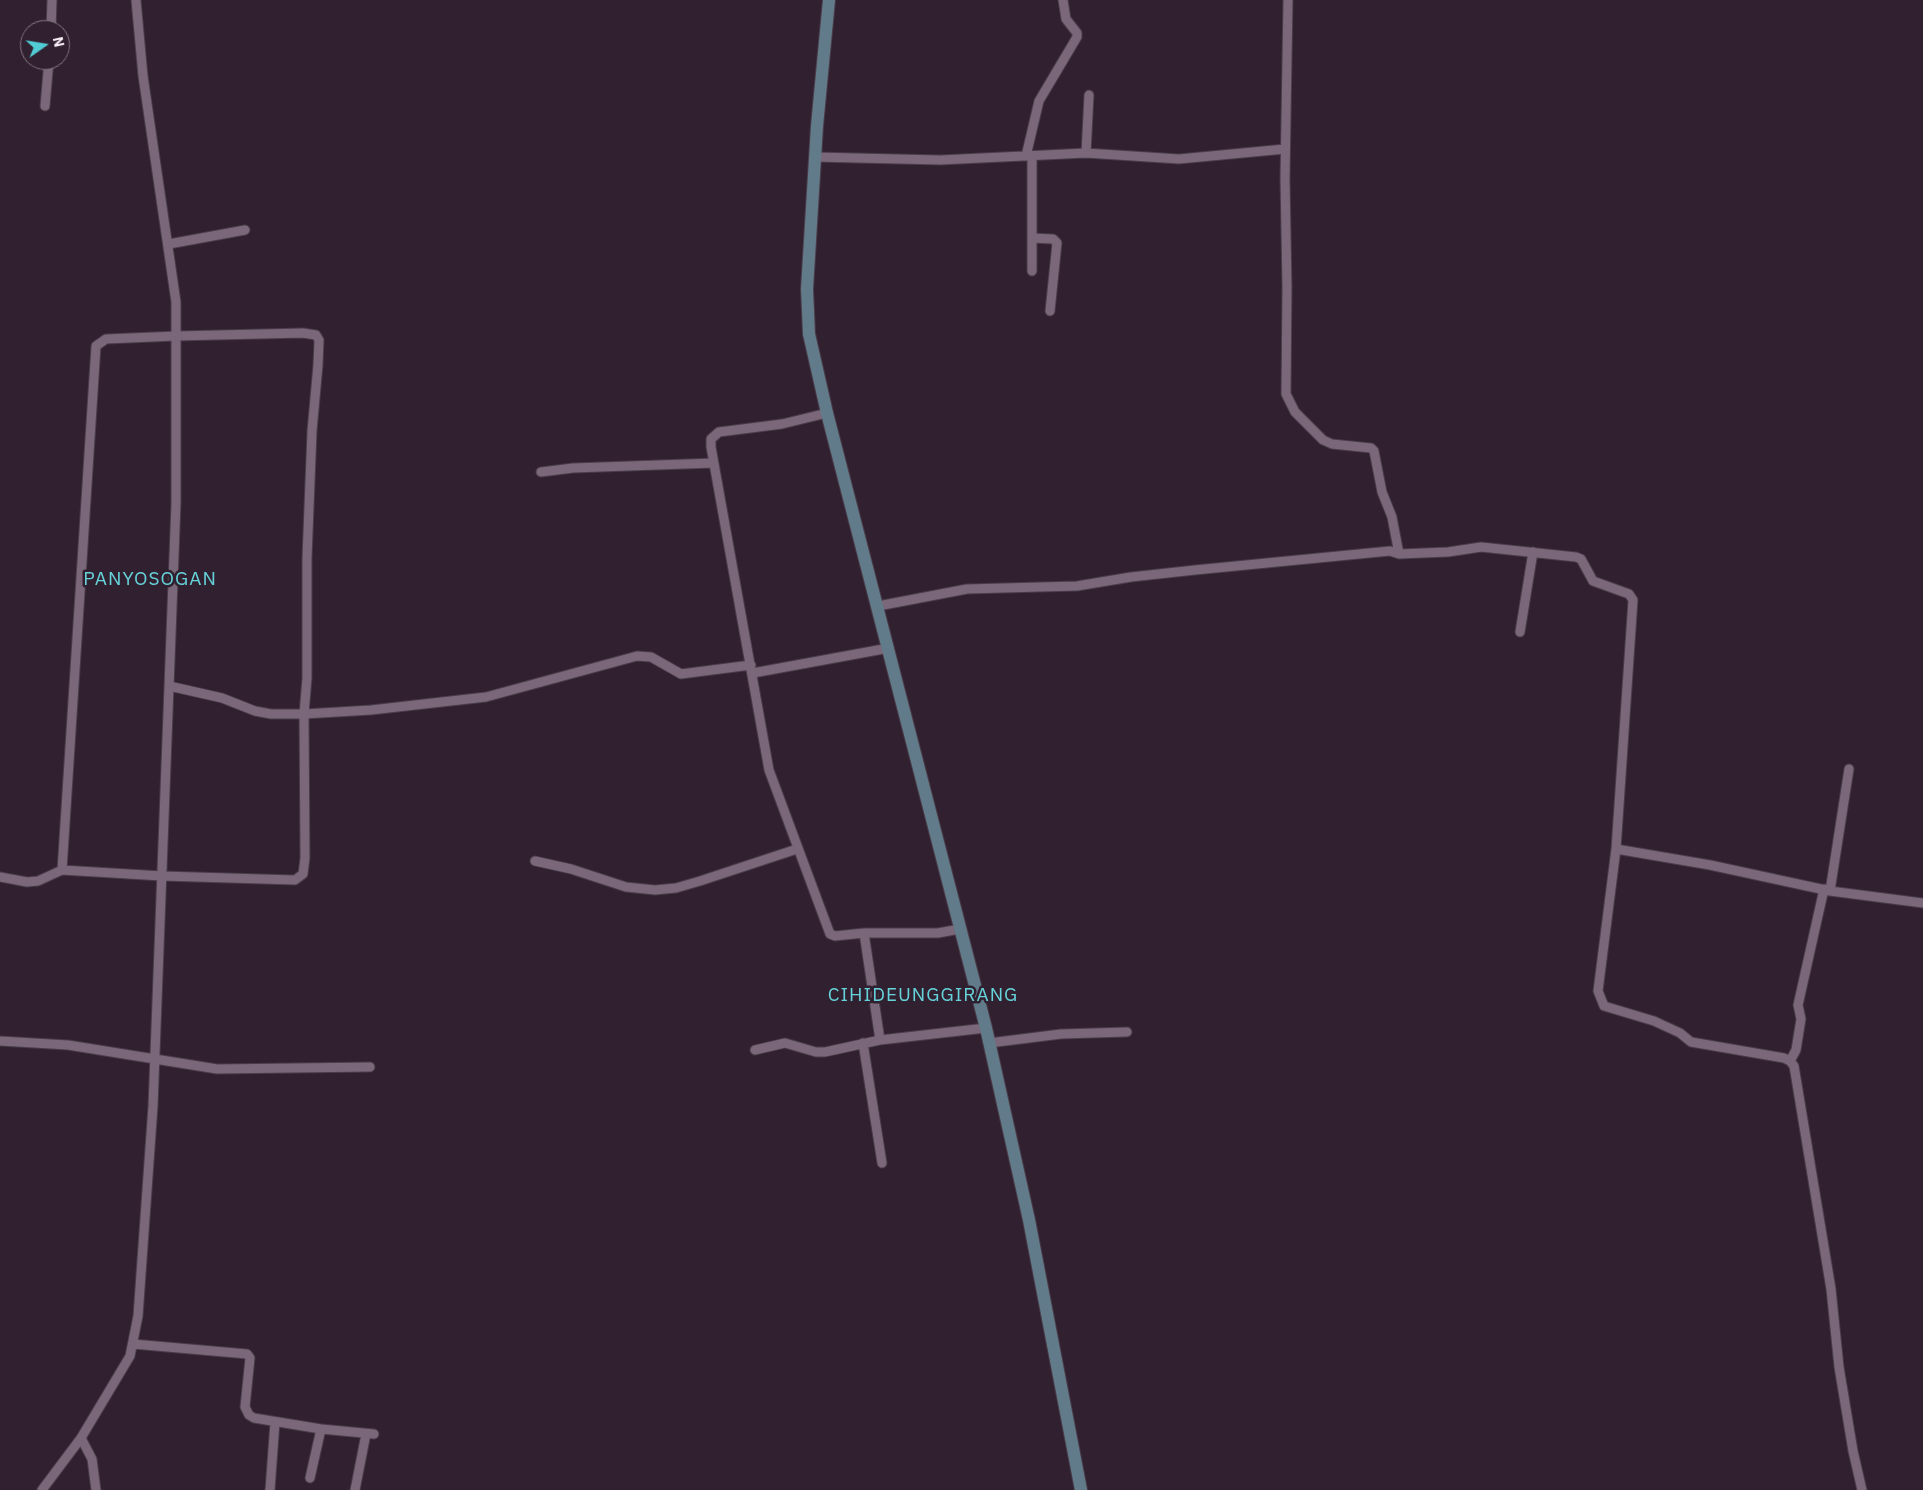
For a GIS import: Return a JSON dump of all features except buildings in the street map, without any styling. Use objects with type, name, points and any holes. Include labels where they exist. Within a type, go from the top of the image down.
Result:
[{"type":"main road","points":[[829,0],[815,157],[807,314],[813,356],[986,1028],[1024,1195],[1081,1490]]},
{"type":"street","points":[[51,20],[52,0]]},
{"type":"street","points":[[42,1490],[80,1438],[130,1356],[138,1316],[155,1058],[176,503],[176,302],[169,244],[142,76],[136,0]]},
{"type":"street","points":[[1032,271],[1029,156],[1039,101],[1077,37],[1077,33],[1066,19],[1064,0]]},
{"type":"street","points":[[1288,0],[1285,149],[1286,394],[1295,412],[1323,440],[1332,444],[1366,447],[1374,451],[1382,492],[1392,517],[1399,554]]},
{"type":"street","points":[[45,106],[47,70]]},
{"type":"street","points":[[1086,153],[1090,95]]},
{"type":"street","points":[[815,157],[940,160],[1086,153],[1179,159],[1285,149]]},
{"type":"street","points":[[169,244],[245,230]]},
{"type":"street","points":[[1032,238],[1053,239],[1056,243],[1050,311]]},
{"type":"street","points":[[0,877],[27,882],[38,881],[62,870],[162,876],[295,880],[304,874],[304,714],[307,558],[318,338],[316,335],[303,333],[106,339],[99,342],[95,349],[62,870]]},
{"type":"street","points":[[827,413],[782,424],[718,432],[711,439],[769,770],[830,934],[835,936],[864,933],[938,933],[960,929]]},
{"type":"street","points":[[541,472],[573,468],[714,463]]},
{"type":"street","points":[[878,606],[967,589],[1078,586],[1186,571],[1390,552],[1399,554],[1448,552],[1481,547],[1576,556],[1581,559],[1593,581],[1629,594],[1633,600],[1616,849],[1598,977],[1598,991],[1604,1006],[1654,1021],[1680,1033],[1692,1042],[1790,1061]]},
{"type":"street","points":[[1520,632],[1533,552]]},
{"type":"street","points":[[169,686],[222,698],[255,711],[271,714],[304,714],[371,710],[486,697],[637,656],[651,657],[681,674],[752,669],[888,648]]},
{"type":"street","points":[[1790,1061],[1796,1050],[1801,1019],[1798,1005],[1827,890],[1849,769]]},
{"type":"street","points":[[535,861],[571,869],[626,887],[655,890],[676,888],[797,849]]},
{"type":"street","points":[[1616,849],[1710,865],[1827,890],[1923,903]]},
{"type":"street","points":[[864,933],[880,1040]]},
{"type":"street","points":[[756,1050],[786,1043],[816,1052],[825,1052],[880,1040],[986,1028]]},
{"type":"street","points":[[989,1043],[1061,1034],[1127,1032]]},
{"type":"street","points":[[0,1041],[68,1045],[217,1069],[370,1066]]},
{"type":"street","points":[[863,1044],[882,1163]]},
{"type":"street","points":[[1790,1061],[1796,1072],[1831,1289],[1839,1367],[1862,1490]]},
{"type":"street","points":[[133,1344],[179,1350],[247,1354],[250,1358],[245,1407],[247,1412],[254,1418],[321,1429],[370,1434],[355,1490]]},
{"type":"street","points":[[270,1490],[275,1422]]},
{"type":"street","points":[[310,1478],[321,1429]]},
{"type":"street","points":[[80,1438],[92,1459],[96,1490]]},
{"type":"district","name":"PANYOSOGAN","points":[[150,580]]},
{"type":"district","name":"CIHIDEUNGGIRANG","points":[[923,996]]}]
